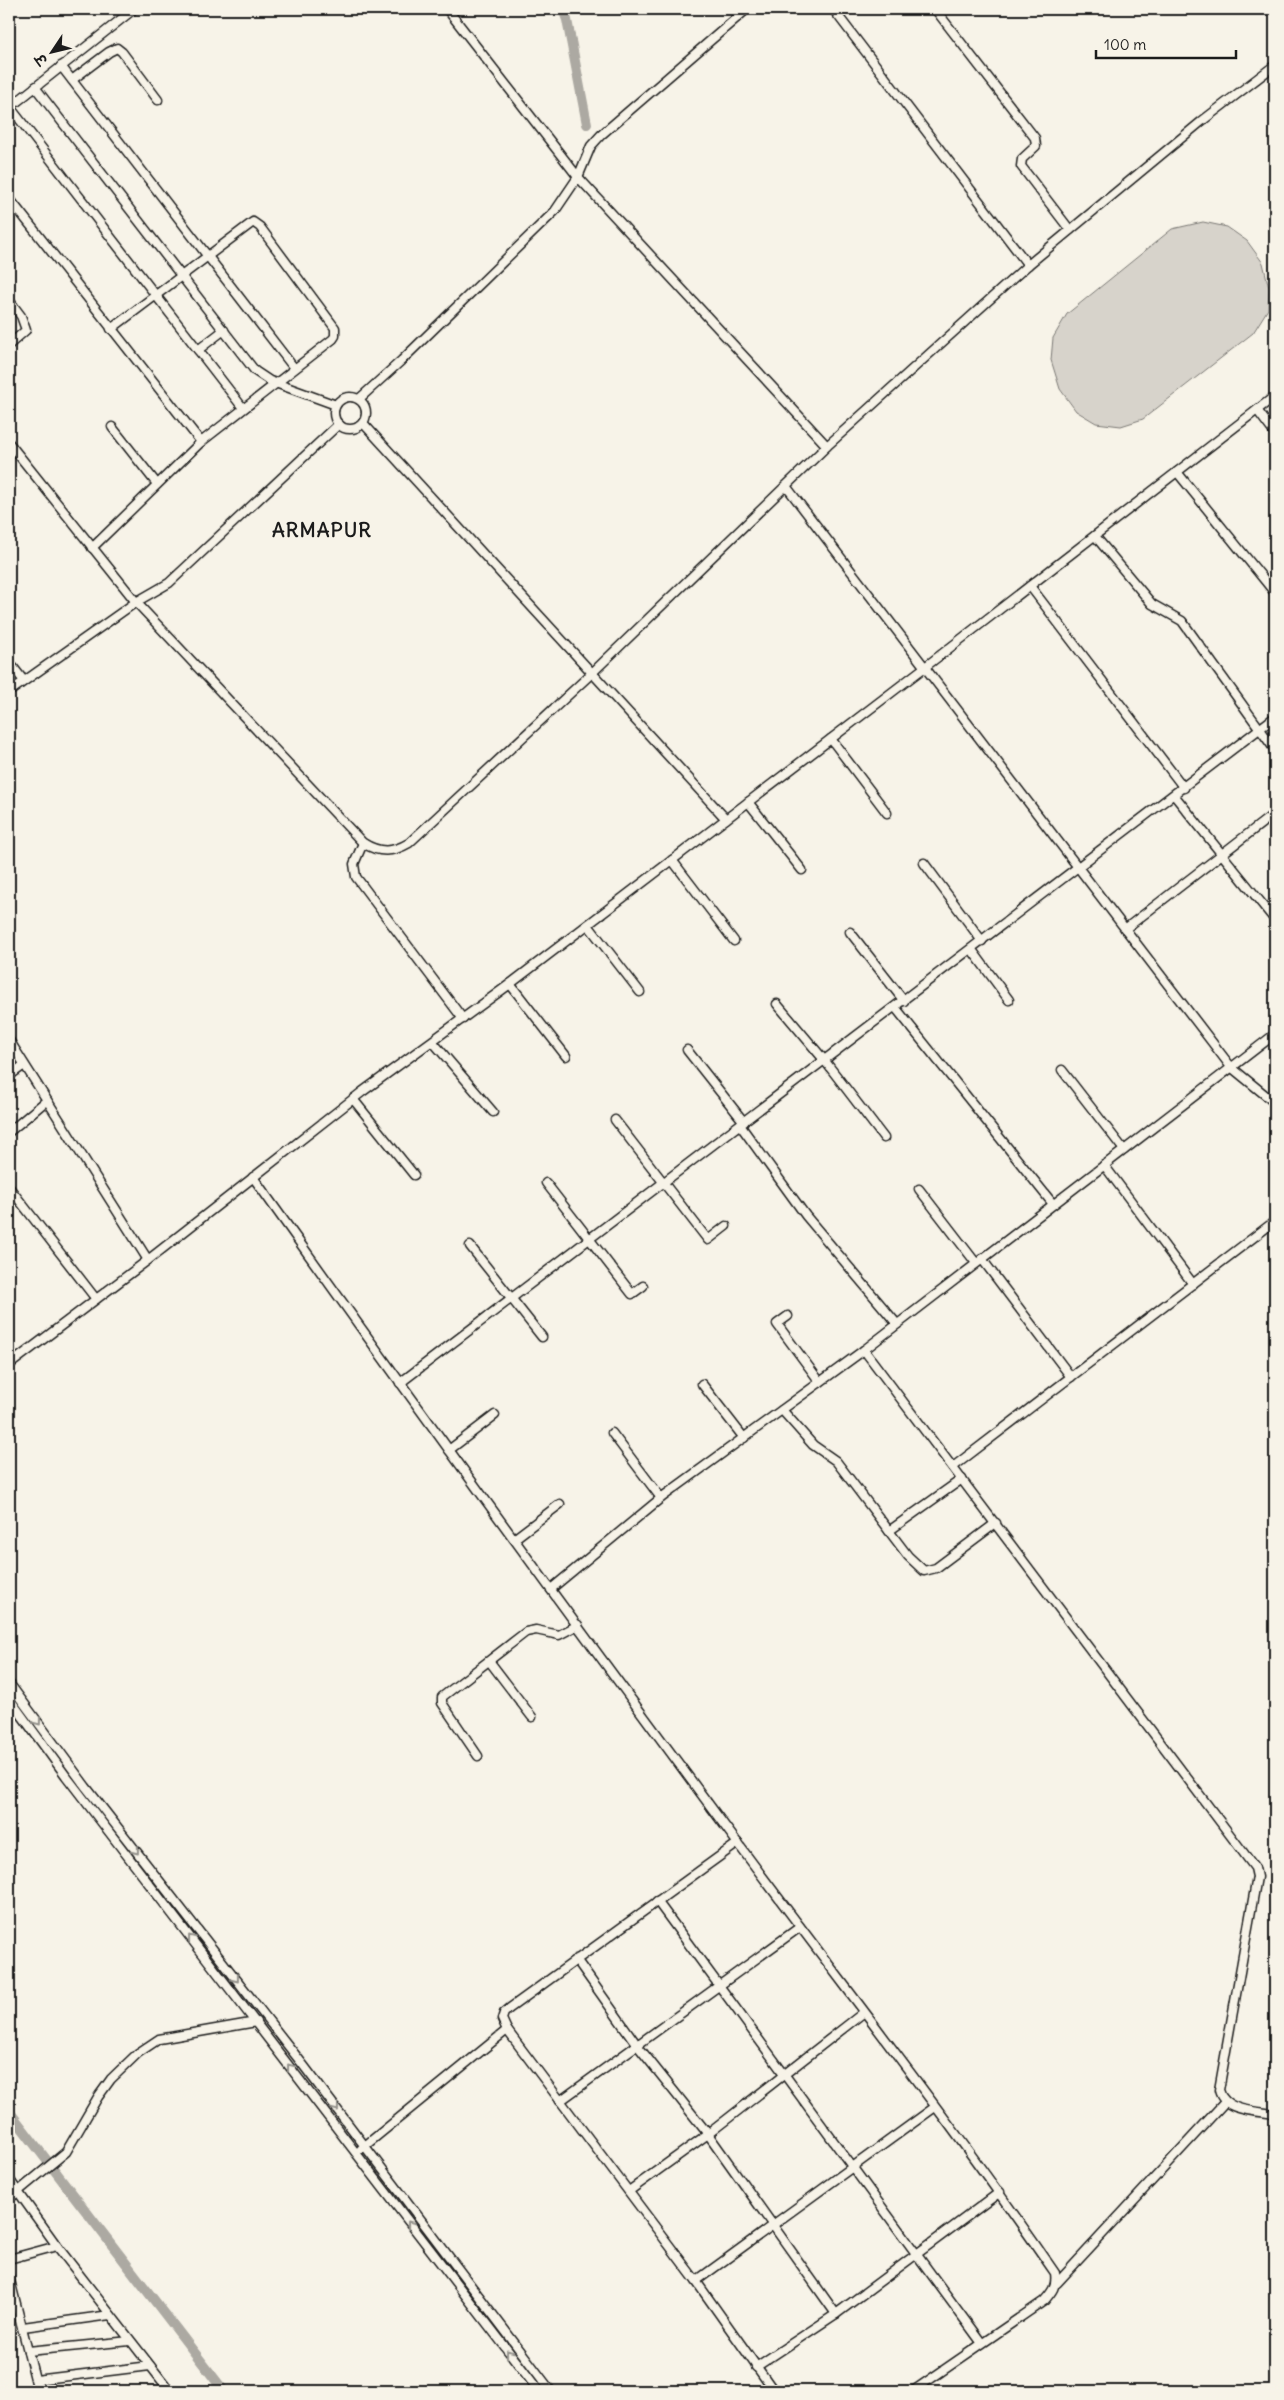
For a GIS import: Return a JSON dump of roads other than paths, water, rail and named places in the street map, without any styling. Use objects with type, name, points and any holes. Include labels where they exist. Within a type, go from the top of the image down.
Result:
[{"type":"street","points":[[134,9],[9,108],[243,408]]},
{"type":"street","points":[[447,9],[578,177],[827,446]]},
{"type":"street","points":[[359,399],[402,360],[555,211],[578,177],[591,146],[601,135],[737,12],[747,9]]},
{"type":"street","points":[[833,9],[1028,264]]},
{"type":"street","points":[[935,9],[1035,138],[1036,146],[1022,159],[1021,166],[1070,230]]},
{"type":"street","points":[[72,80],[109,52],[118,48],[158,100]]},
{"type":"street","points":[[9,443],[136,602],[363,843],[377,851],[393,851],[409,843],[592,672],[827,446],[1028,264],[1202,121],[1275,65]]},
{"type":"street","points":[[61,66],[294,368]]},
{"type":"street","points":[[35,87],[255,371],[263,377],[336,405]]},
{"type":"street","points":[[9,198],[201,442]]},
{"type":"street","points":[[92,548],[201,442],[335,336],[335,328],[260,226],[253,222],[111,329]]},
{"type":"street","points":[[9,300],[21,316],[26,330],[9,345]]},
{"type":"street","points":[[198,350],[224,330]]},
{"type":"street","points":[[9,1365],[148,1260],[353,1100],[588,925],[1275,396]]},
{"type":"street","points":[[354,397],[359,399],[365,407],[363,423],[349,429],[339,424],[334,415],[336,405],[344,398],[354,397]]},
{"type":"street","points":[[1257,410],[1275,434]]},
{"type":"street","points":[[363,423],[726,819]]},
{"type":"street","points":[[9,692],[136,602],[169,583],[339,424]]},
{"type":"street","points":[[112,427],[157,484]]},
{"type":"street","points":[[1177,472],[1275,593]]},
{"type":"street","points":[[786,486],[1231,1067],[1275,1103]]},
{"type":"street","points":[[1095,536],[1152,604],[1178,617],[1182,621],[1261,728],[1275,750]]},
{"type":"street","points":[[1030,586],[1184,788]]},
{"type":"street","points":[[9,662],[24,681]]},
{"type":"street","points":[[400,1383],[1275,718]]},
{"type":"street","points":[[831,739],[887,813]]},
{"type":"street","points":[[1174,795],[1275,920]]},
{"type":"street","points":[[748,802],[802,870]]},
{"type":"street","points":[[1124,929],[1275,813]]},
{"type":"street","points":[[363,843],[354,864],[356,877],[463,1019]]},
{"type":"street","points":[[672,860],[734,941]]},
{"type":"street","points":[[924,863],[982,941]]},
{"type":"street","points":[[588,925],[640,992]]},
{"type":"street","points":[[850,932],[904,1000]]},
{"type":"street","points":[[972,950],[1009,1000]]},
{"type":"street","points":[[510,984],[566,1056]]},
{"type":"street","points":[[777,1004],[825,1061],[884,1138]]},
{"type":"street","points":[[895,1007],[1053,1204]]},
{"type":"street","points":[[551,1589],[661,1498],[864,1350],[1275,1034]]},
{"type":"street","points":[[9,1040],[148,1260]]},
{"type":"street","points":[[433,1042],[493,1112]]},
{"type":"street","points":[[687,1050],[742,1123],[806,1216],[897,1324]]},
{"type":"street","points":[[9,1076],[24,1065]]},
{"type":"street","points":[[1062,1070],[1124,1150]]},
{"type":"street","points":[[353,1100],[414,1175]]},
{"type":"street","points":[[9,1132],[46,1101]]},
{"type":"street","points":[[615,1120],[708,1240],[726,1226]]},
{"type":"street","points":[[1104,1164],[1193,1284]]},
{"type":"street","points":[[253,1177],[400,1383],[578,1626],[863,2013],[1000,2192],[1055,2273],[1057,2283]]},
{"type":"street","points":[[546,1183],[632,1294],[642,1286]]},
{"type":"street","points":[[9,1187],[96,1299]]},
{"type":"street","points":[[919,1189],[1071,1377]]},
{"type":"street","points":[[953,1467],[1275,1221]]},
{"type":"street","points":[[470,1246],[542,1337]]},
{"type":"street","points":[[788,1316],[776,1324],[820,1382]]},
{"type":"street","points":[[864,1350],[1255,1868],[1257,1877],[1220,2090],[1225,2102],[1229,2105],[1275,2114]]},
{"type":"street","points":[[702,1384],[744,1438]]},
{"type":"street","points":[[782,1410],[813,1445],[836,1461],[889,1531],[920,1568],[930,1571],[996,1524]]},
{"type":"street","points":[[449,1450],[495,1416]]},
{"type":"street","points":[[612,1433],[661,1498]]},
{"type":"street","points":[[889,1531],[962,1479]]},
{"type":"street","points":[[514,1539],[560,1504]]},
{"type":"street","points":[[478,1756],[441,1700],[532,1630],[558,1635],[578,1626]]},
{"type":"street","points":[[490,1662],[532,1717]]},
{"type":"street","points":[[9,1683],[133,1848],[365,2146],[551,2391]]},
{"type":"street","points":[[9,1698],[71,1783],[539,2391]]},
{"type":"street","points":[[738,1843],[576,1959],[504,2013],[502,2019],[507,2030],[696,2281],[774,2391]]},
{"type":"street","points":[[657,1901],[718,1986],[786,2075],[852,2168],[918,2253],[981,2342]]},
{"type":"street","points":[[560,2102],[800,1927]]},
{"type":"street","points":[[576,1959],[637,2045],[708,2134],[836,2314]]},
{"type":"street","points":[[628,2191],[786,2075],[863,2013]]},
{"type":"street","points":[[9,2199],[66,2152],[98,2097],[111,2079],[148,2045],[159,2039],[256,2022]]},
{"type":"street","points":[[356,2154],[507,2030]]},
{"type":"street","points":[[913,2391],[981,2342],[1044,2301],[1057,2283],[1225,2102]]},
{"type":"street","points":[[696,2281],[934,2107]]},
{"type":"street","points":[[9,2179],[57,2246],[170,2391]]},
{"type":"street","points":[[756,2367],[836,2314],[1000,2192]]},
{"type":"street","points":[[9,2259],[57,2246]]},
{"type":"street","points":[[9,2278],[38,2391]]},
{"type":"street","points":[[22,2327],[110,2315]]},
{"type":"street","points":[[28,2351],[130,2341]]},
{"type":"street","points":[[36,2380],[150,2366]]},
{"type":"waterway","points":[[563,9],[567,20],[587,124]]},
{"type":"waterway","points":[[9,2111],[224,2391]]},
{"type":"district","name":"ARMAPUR","points":[[322,530]]}]
